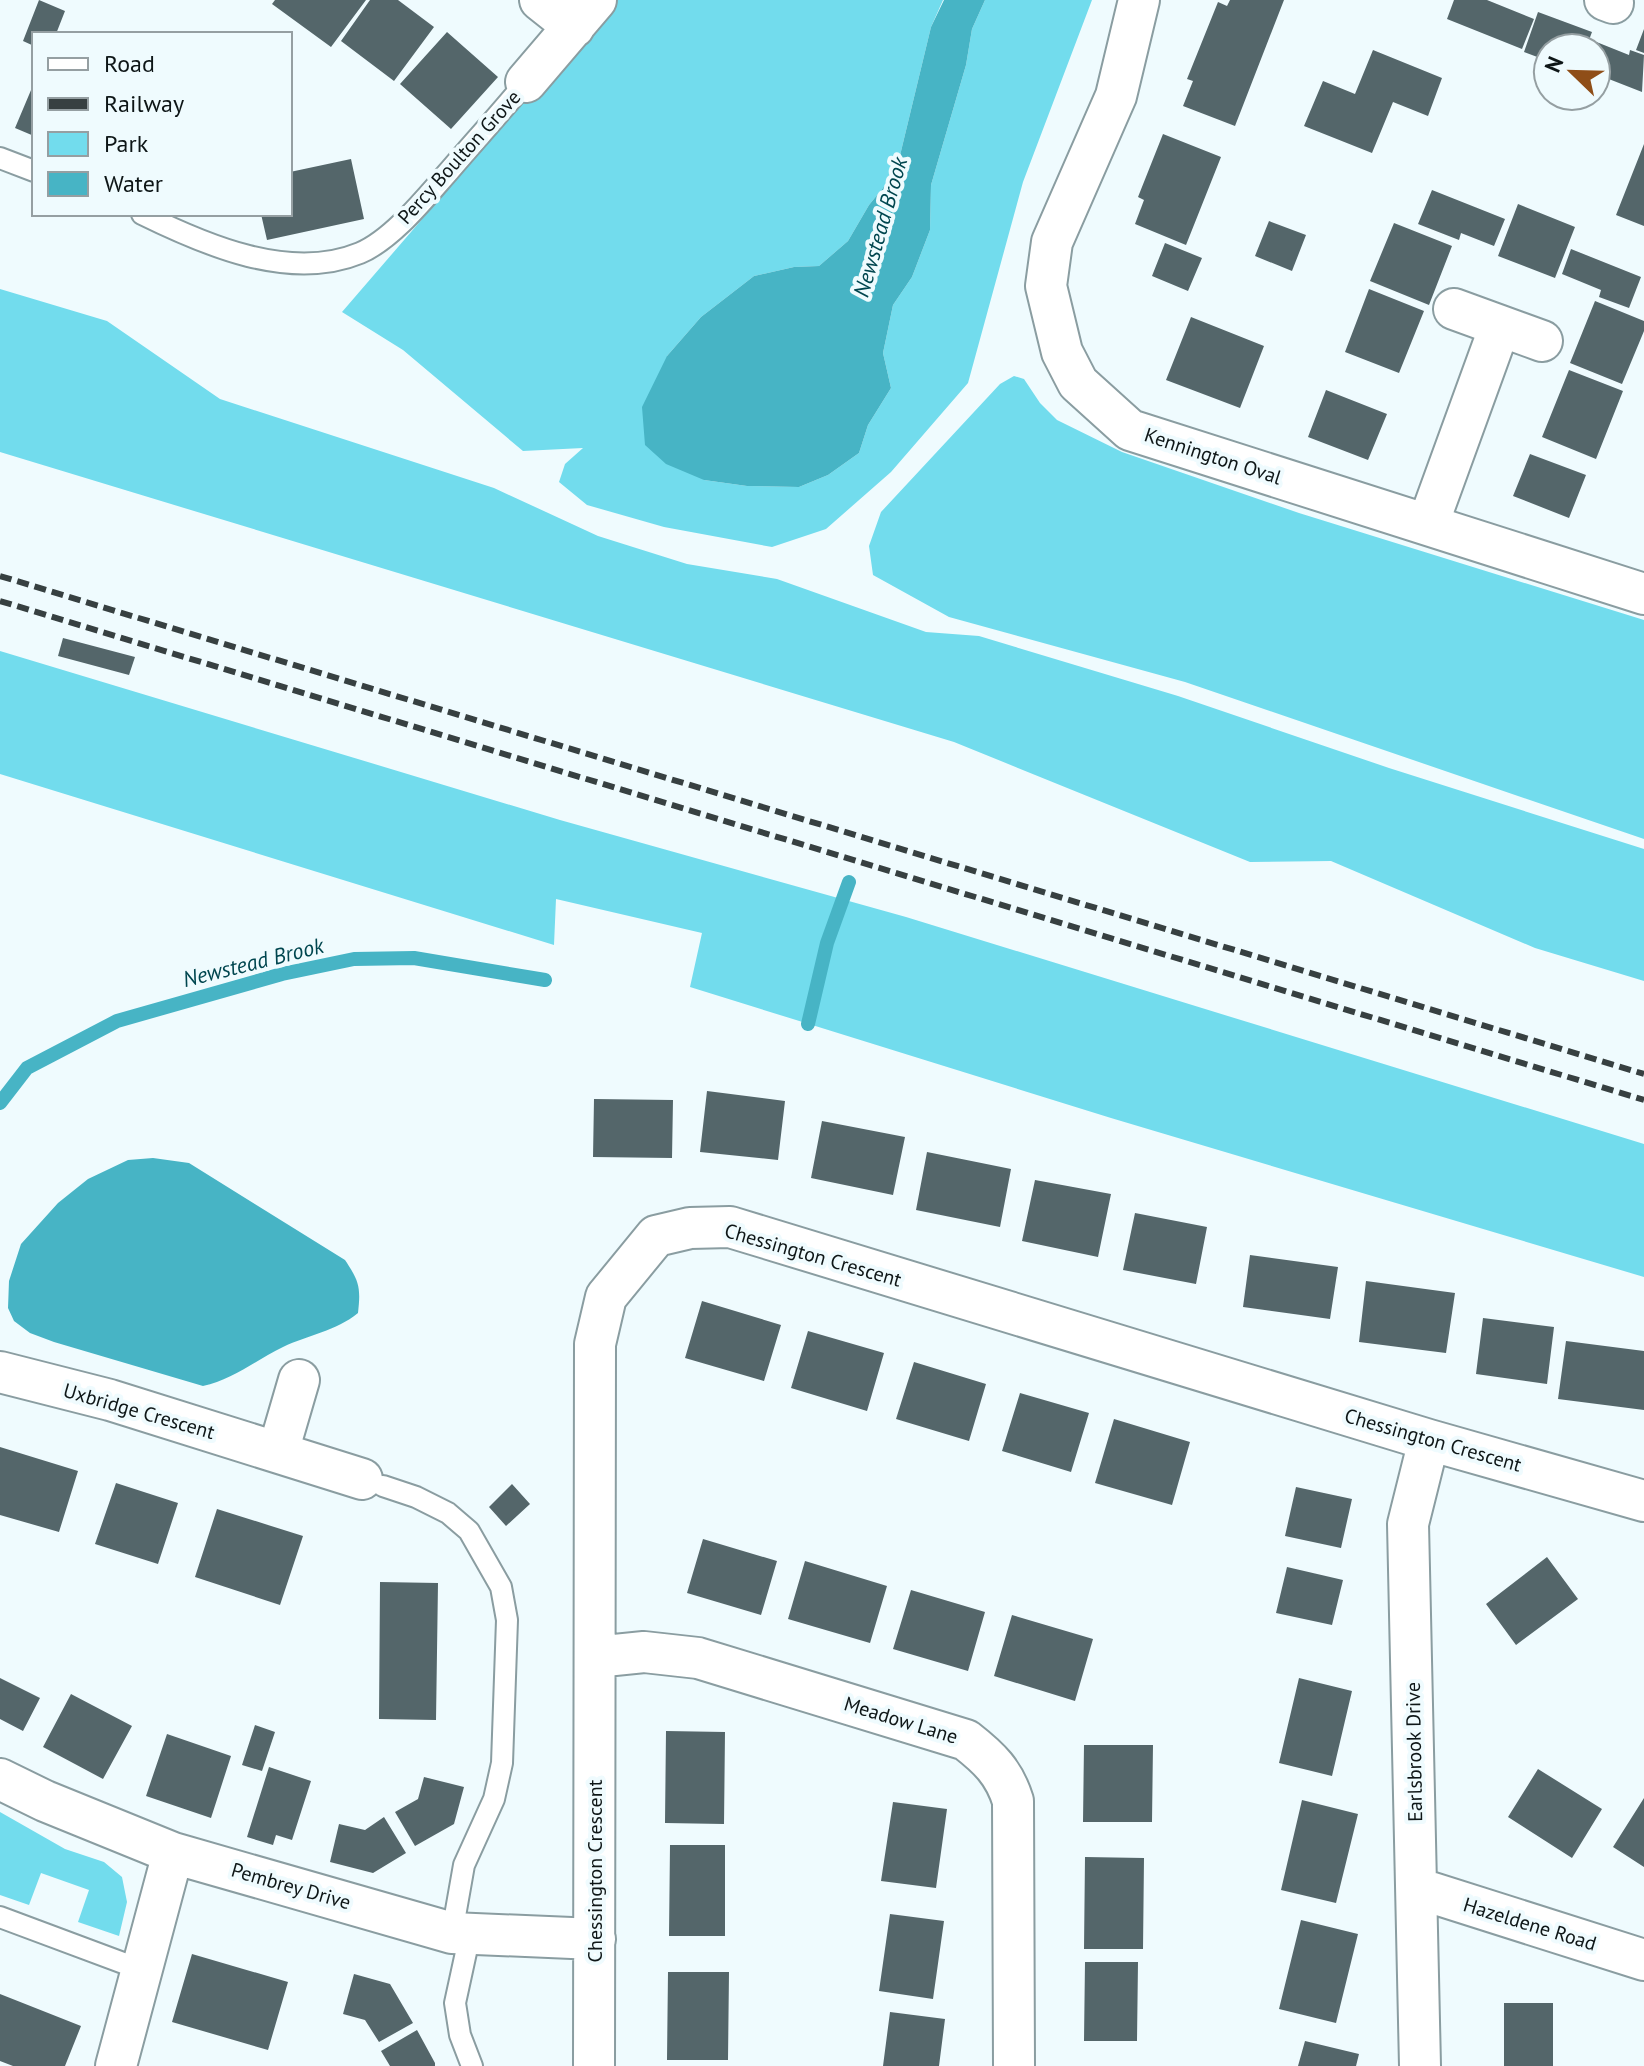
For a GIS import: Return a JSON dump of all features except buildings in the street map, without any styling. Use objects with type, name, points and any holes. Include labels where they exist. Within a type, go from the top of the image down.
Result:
[{"type":"street","name":"Percy Boulton Grove","points":[[526,82],[585,13],[540,0]]},
{"type":"street","name":"Kennington Oval","points":[[1139,0],[1116,96],[1052,242],[1046,286],[1062,352],[1078,383],[1130,430],[1644,594]]},
{"type":"street","points":[[1454,309],[1542,341]]},
{"type":"street","points":[[1428,524],[1500,326]]},
{"type":"street","name":"Chessington Crescent","points":[[594,2066],[595,1344],[606,1297],[656,1236],[690,1228],[730,1227],[1429,1440],[1644,1501]]},
{"type":"street","name":"Uxbridge Crescent","points":[[0,1372],[110,1400],[372,1482]]},
{"type":"street","points":[[278,1452],[299,1380]]},
{"type":"street","name":"Earlsbrook Drive","points":[[1420,2066],[1408,1524],[1429,1440]]},
{"type":"street","name":"Meadow Lane","points":[[595,1657],[644,1652],[698,1658],[966,1740],[994,1762],[1007,1782],[1013,1801],[1014,2066]]},
{"type":"street","name":"Pembrey Drive","points":[[0,1779],[45,1801],[173,1853],[461,1934],[595,1939]]},
{"type":"street","points":[[116,2066],[173,1853]]},
{"type":"street","name":"Hazeldene Road","points":[[1417,1888],[1644,1960]]},
{"type":"lane","name":"Percy Boulton Grove","points":[[147,216],[220,248],[266,259],[313,264],[361,252],[406,220],[526,82]]},
{"type":"lane","points":[[0,158],[32,170]]},
{"type":"lane","name":"Uxbridge Crescent","points":[[372,1482],[416,1497],[448,1513],[469,1531],[501,1587],[507,1620],[502,1763],[494,1799],[464,1865],[455,2003],[460,2035],[472,2066]]},
{"type":"lane","points":[[0,1917],[142,1970]]},
{"type":"green space","points":[[611,0],[943,0],[931,27],[896,172],[869,205],[848,241],[819,266],[794,267],[754,276],[701,317],[667,356],[704,480],[747,486],[799,487],[828,475],[859,453],[868,425],[891,388],[883,353],[893,305],[912,277],[930,230],[931,185],[966,65],[972,29],[985,0],[1092,0],[1023,182],[968,383],[891,472],[826,529],[772,547],[664,527],[587,505],[559,482],[565,464],[583,448],[523,451],[403,350],[342,312]]},
{"type":"green space","points":[[0,289],[107,321],[220,399],[494,488],[598,536],[687,564],[777,579],[926,632],[979,636],[1178,696],[1389,768],[1644,849],[1644,981],[1535,948],[1331,861],[1250,862],[954,742],[0,452]]},
{"type":"green space","points":[[1014,376],[1024,379],[1040,403],[1057,420],[1122,452],[1299,513],[1644,620],[1644,839],[1185,682],[949,617],[873,575],[869,546],[881,512],[1000,384]]},
{"type":"green space","points":[[0,651],[560,820],[906,917],[1644,1144],[1644,1277],[1111,1118],[690,987],[702,933],[556,899],[554,945],[0,774]]},
{"type":"green space","points":[[0,1812],[65,1849],[104,1862],[122,1877],[127,1902],[119,1936],[78,1922],[89,1890],[41,1873],[29,1905],[0,1895]]},
{"type":"water","points":[[944,0],[985,0],[972,29],[966,65],[931,185],[930,230],[912,277],[893,305],[883,353],[891,388],[868,425],[859,453],[828,475],[799,487],[747,486],[704,480],[666,464],[645,445],[642,407],[667,356],[701,317],[754,276],[794,267],[819,266],[848,241],[869,205],[896,172],[931,27]]},
{"type":"water","points":[[153,1158],[189,1163],[345,1260],[358,1285],[358,1313],[331,1329],[283,1347],[224,1379],[203,1386],[54,1342],[30,1333],[14,1321],[8,1308],[9,1281],[21,1244],[58,1203],[88,1179],[128,1160]]},
{"type":"waterway","name":"Newstead Brook","points":[[808,1024],[827,943],[849,882]]},
{"type":"waterway","name":"Newstead Brook","points":[[0,1103],[27,1068],[117,1021],[282,974],[354,959],[414,958],[545,980]]},
{"type":"railway","points":[[0,576],[1644,1074]]},
{"type":"railway","points":[[0,601],[1644,1100]]}]
